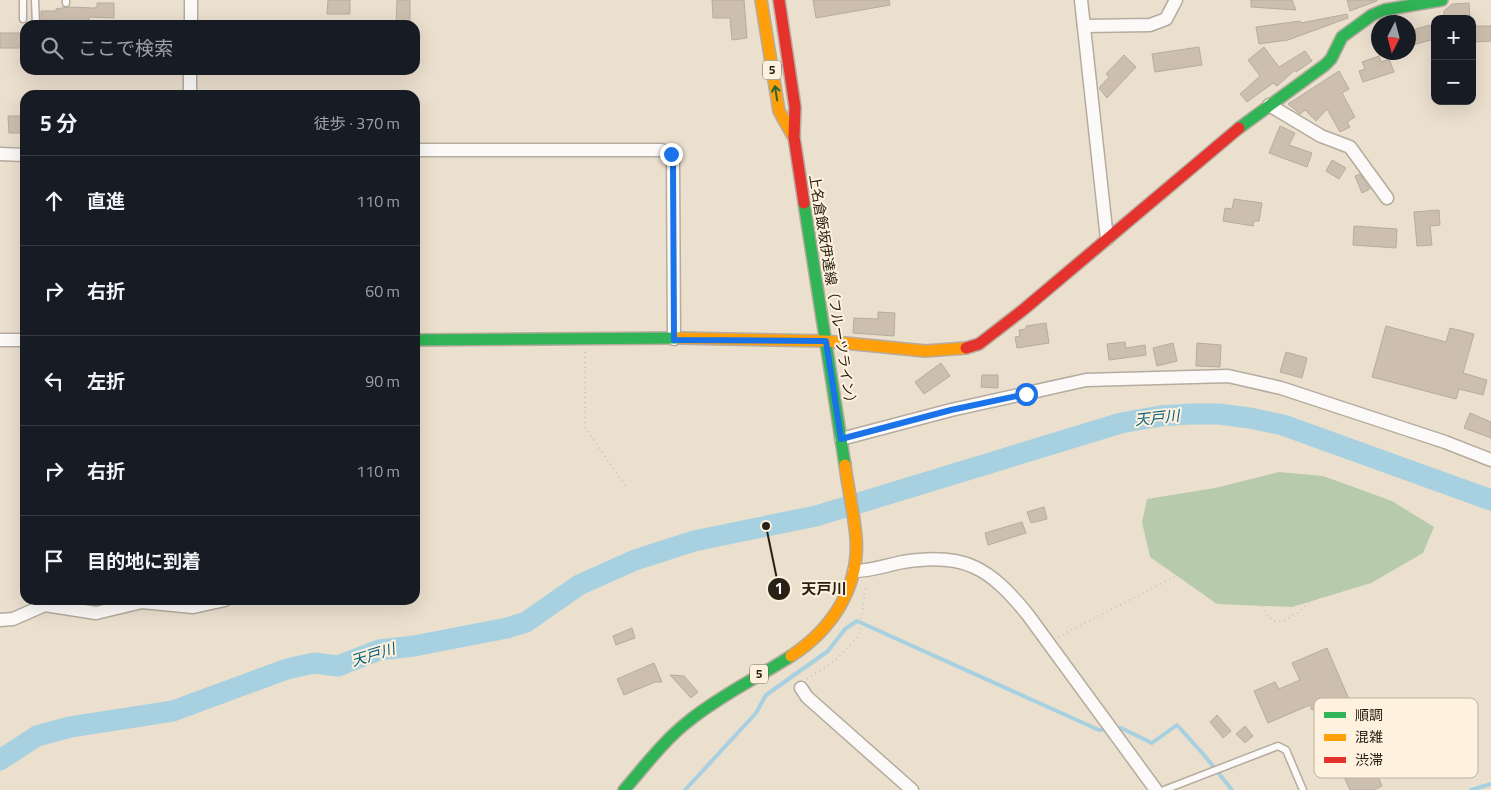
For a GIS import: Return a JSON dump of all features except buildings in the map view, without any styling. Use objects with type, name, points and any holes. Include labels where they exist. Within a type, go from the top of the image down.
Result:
[{"type":"street","points":[[191,0],[191,20]]},
{"type":"street","name":"上名倉飯坂伊達線（フルーツライン）","points":[[761,0],[779,111],[794,137]]},
{"type":"street","name":"上名倉飯坂伊達線（フルーツライン）","points":[[779,0],[795,107],[794,137],[856,539],[854,570]]},
{"type":"street","points":[[1081,0],[1107,239]]},
{"type":"street","points":[[1084,26],[1150,25],[1166,19],[1176,0]]},
{"type":"street","points":[[420,340],[826,341],[927,350],[971,348],[979,344],[1043,294],[1269,105],[1325,65],[1331,59],[1342,37],[1372,15],[1384,10],[1442,0]]},
{"type":"street","points":[[190,75],[190,90]]},
{"type":"street","points":[[1269,105],[1303,126],[1350,147],[1387,198]]},
{"type":"street","points":[[420,150],[661,150],[671,154],[673,163],[674,340]]},
{"type":"street","points":[[0,154],[20,155]]},
{"type":"street","points":[[0,340],[20,340]]},
{"type":"street","points":[[841,439],[951,410],[1086,380],[1228,376],[1281,388],[1437,439],[1491,460]]},
{"type":"street","points":[[854,570],[867,570],[913,561],[932,560],[961,562],[990,574],[1001,583],[1028,615],[1156,790]]},
{"type":"street","name":"5","points":[[624,790],[686,722],[733,688],[803,650],[826,630],[842,607],[854,570]]},
{"type":"street","points":[[0,620],[13,619],[45,605],[96,613],[129,605]]},
{"type":"street","points":[[173,605],[193,607],[202,605]]},
{"type":"street","points":[[801,688],[807,697],[912,790]]},
{"type":"lane","points":[[23,0],[23,19]]},
{"type":"lane","points":[[35,0],[36,20]]},
{"type":"lane","points":[[1164,790],[1278,746],[1286,750],[1303,790]]},
{"type":"path","points":[[585,340],[585,427],[626,486]]},
{"type":"path","points":[[1247,562],[1291,552],[1304,546],[1316,533],[1317,525],[1313,509],[1300,500],[1272,495]]},
{"type":"path","points":[[1047,643],[1178,575],[1189,565],[1210,534],[1229,538],[1240,543],[1263,609],[1273,621],[1284,621],[1299,612],[1352,559]]},
{"type":"path","points":[[801,688],[809,676],[838,659],[859,636],[867,570]]},
{"type":"green space","points":[[1279,472],[1323,476],[1392,501],[1434,527],[1423,553],[1371,583],[1292,607],[1217,604],[1150,557],[1142,522],[1147,499],[1215,488]]},
{"type":"waterway","name":"天戸川","points":[[0,760],[37,736],[70,727],[173,711],[287,669],[314,663],[338,666],[379,650],[414,646],[507,628],[526,622],[579,585],[635,560],[694,541],[816,516],[1121,423],[1160,416],[1219,414],[1283,425],[1491,500]]},
{"type":"waterway","points":[[685,790],[756,713],[766,695],[828,651],[845,629],[857,621],[1099,730],[1107,729]]},
{"type":"waterway","points":[[1114,728],[1121,728],[1152,743],[1177,725],[1232,790]]},
{"type":"waterway","points":[[1471,790],[1491,784]]},
{"type":"traffic: fast","points":[[1239,128],[1325,65],[1331,59],[1342,37],[1372,15],[1384,10],[1442,0]]},
{"type":"traffic: fast","points":[[804,203],[845,465]]},
{"type":"traffic: fast","points":[[420,340],[679,338]]},
{"type":"traffic: fast","points":[[624,790],[663,745],[690,720],[791,656]]},
{"type":"traffic: slow","points":[[761,0],[779,111],[793,136]]},
{"type":"traffic: slow","points":[[679,338],[825,341],[925,351],[966,348]]},
{"type":"traffic: slow","points":[[791,656],[819,634],[830,620],[848,590],[853,573],[856,556],[856,537],[845,465]]},
{"type":"traffic: jam","points":[[779,0],[795,107],[794,137],[804,203]]},
{"type":"traffic: jam","points":[[966,348],[979,344],[1023,310],[1239,128]]},
{"type":"place","name":"天戸川","points":[[766,526]]},
{"type":"route","points":[[671,154],[673,160],[674,340],[826,341],[841,439],[951,410],[1026,394]]}]
